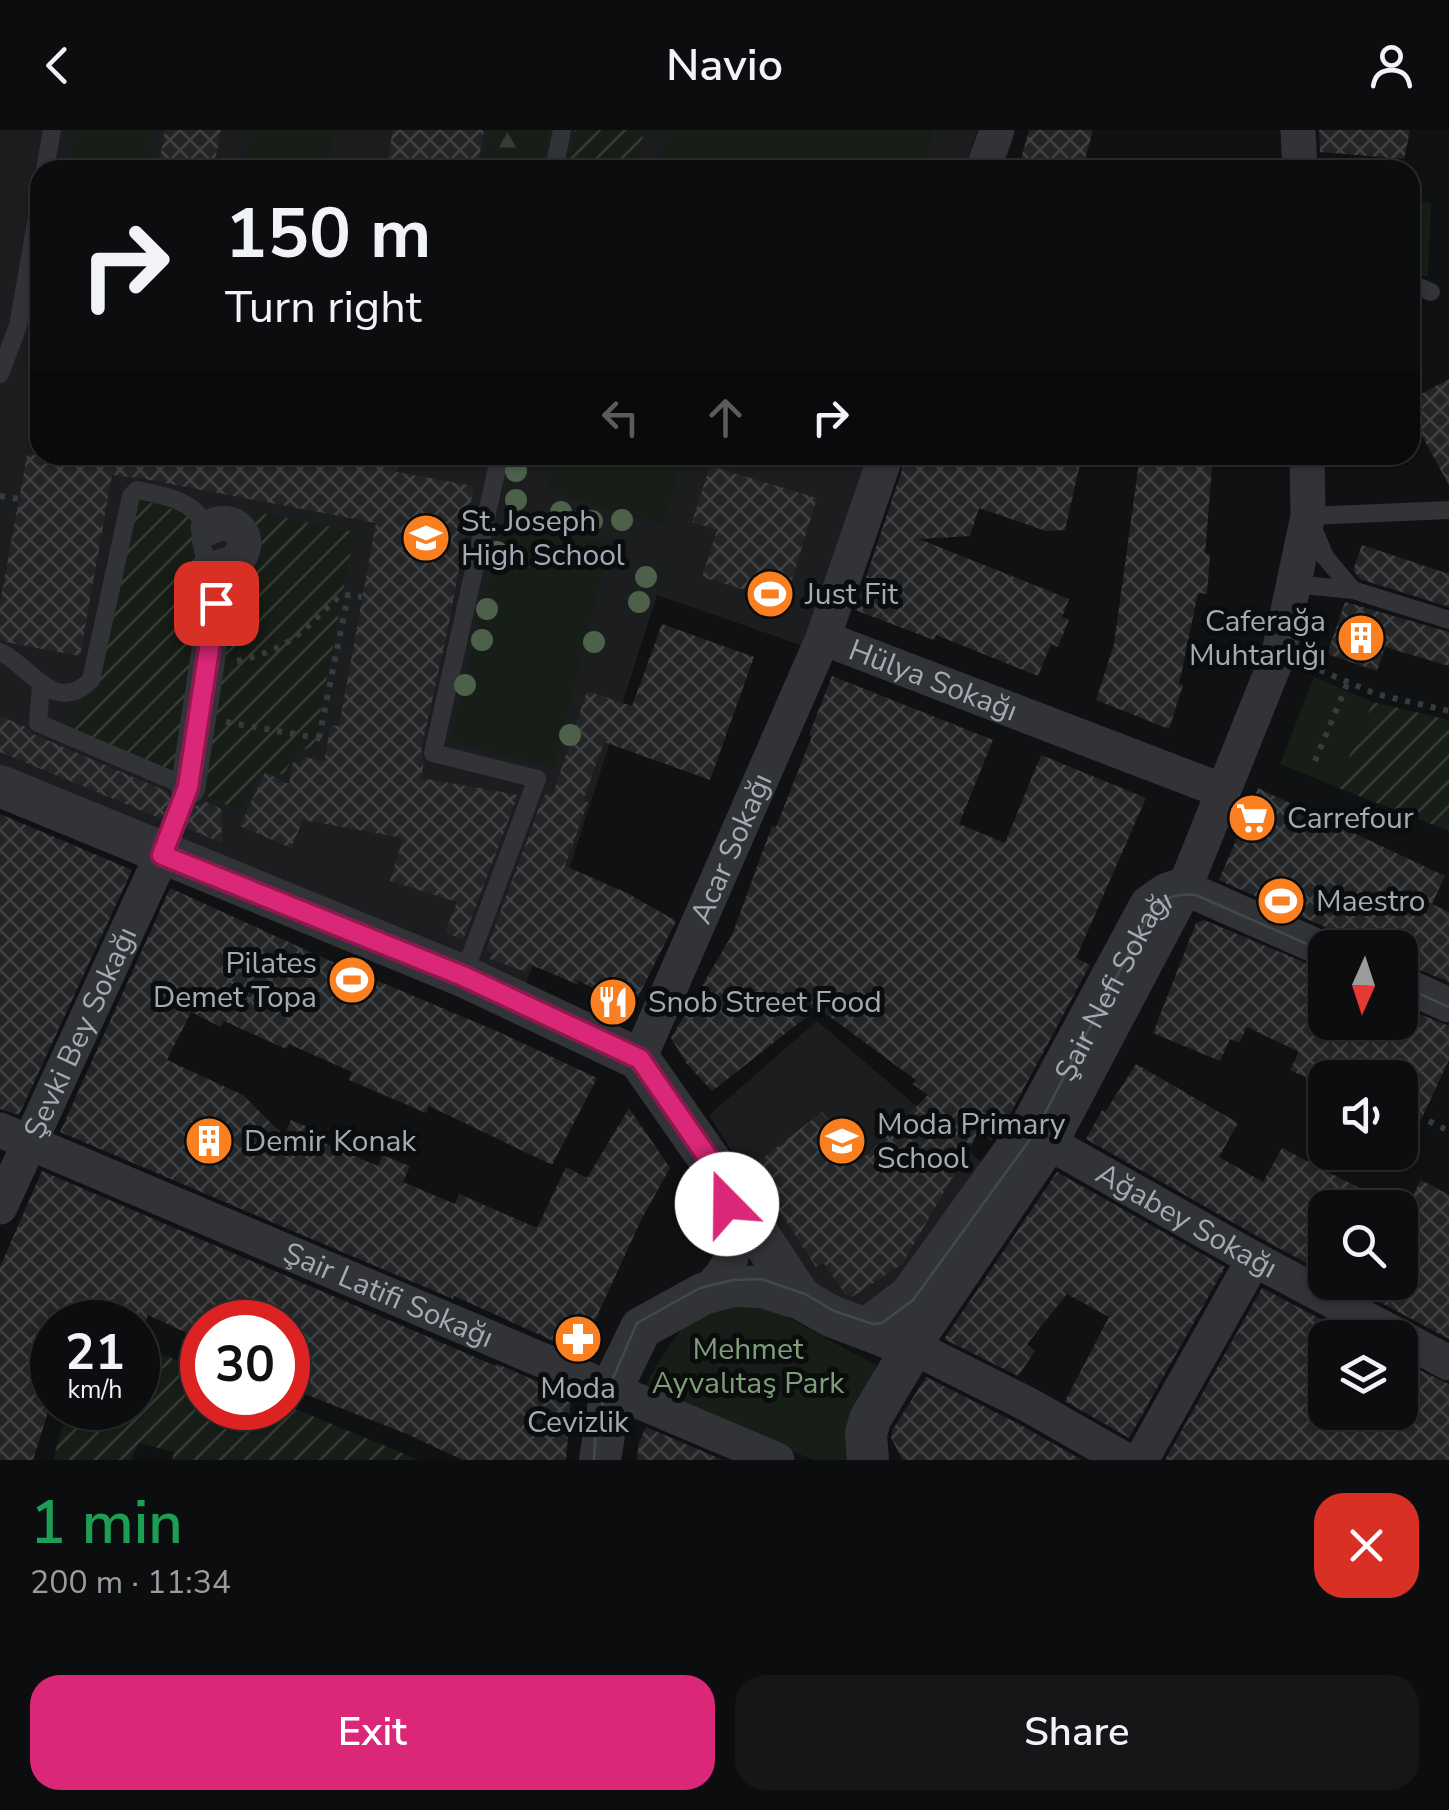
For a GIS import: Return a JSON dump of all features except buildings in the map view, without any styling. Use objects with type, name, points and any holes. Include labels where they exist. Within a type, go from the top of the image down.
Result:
[{"type":"street","points":[[986,160],[997,130]]},
{"type":"street","points":[[1298,130],[1300,160]]},
{"type":"street","name":"Hülya Sokağı","points":[[883,465],[823,638],[1223,791]]},
{"type":"street","name":"Şair Nefi Sokağı","points":[[913,1347],[1040,1138],[1150,906],[1185,888],[1279,653],[1308,516],[1307,465]]},
{"type":"street","points":[[188,787],[222,566],[241,556],[244,536],[227,522],[208,528]]},
{"type":"street","name":"Acar Sokağı","points":[[640,1059],[823,638]]},
{"type":"street","points":[[0,786],[463,976],[640,1059],[801,1300]]},
{"type":"street","name":"Şevki Bey Sokağı","points":[[0,1207],[16,1136],[162,855]]},
{"type":"street","points":[[1185,888],[1308,942]]},
{"type":"street","points":[[1418,991],[1449,1005]]},
{"type":"street","name":"Şair Latifi Sokağı","points":[[16,1136],[777,1460]]},
{"type":"street","name":"Şair Nefi Sokağı","points":[[866,1328],[910,1296],[1040,1138]]},
{"type":"street","name":"Ağabey Sokağı","points":[[1040,1138],[1449,1364]]},
{"type":"street","points":[[600,1460],[611,1390],[641,1328],[703,1294],[721,1280],[733,1260],[734,1234],[720,1175]]},
{"type":"street","points":[[1141,1460],[1254,1259]]},
{"type":"street","points":[[703,1294],[732,1286],[762,1287],[801,1300],[831,1316],[913,1347],[1125,1460]]},
{"type":"street","points":[[868,1460],[866,1434],[870,1419],[913,1347]]},
{"type":"lane","points":[[47,160],[52,130]]},
{"type":"lane","points":[[556,160],[562,130]]},
{"type":"lane","points":[[0,374],[18,326],[30,257]]},
{"type":"lane","points":[[463,976],[538,778],[433,753],[498,465]]},
{"type":"lane","points":[[0,652],[14,658],[40,685],[70,692],[82,688],[90,680],[131,496],[137,490],[175,498],[194,508],[208,528]]},
{"type":"lane","points":[[1353,590],[1325,558],[1308,516],[1449,510]]},
{"type":"lane","points":[[1294,584],[1353,590],[1449,620]]},
{"type":"lane","points":[[40,685],[38,724],[188,787],[162,855]]},
{"type":"path","points":[[0,496],[19,499]]},
{"type":"path","points":[[205,677],[226,663],[277,650],[301,634],[342,594],[362,598]]},
{"type":"path","points":[[319,738],[348,596]]},
{"type":"path","points":[[1279,653],[1376,694],[1449,711]]},
{"type":"path","points":[[1315,761],[1348,682]]},
{"type":"path","points":[[199,717],[328,740]]},
{"type":"path","points":[[1429,1122],[1447,1130]]},
{"type":"shaded area","name":"St. Joseph High School","points":[[0,130],[977,130],[968,160],[30,160],[30,465],[878,465],[809,648],[657,595],[568,873],[525,987],[0,774]]},
{"type":"shaded area","name":"Moda Primary School","points":[[817,1021],[993,1172],[908,1288],[859,1309],[818,1288],[709,1115]]},
{"type":"green space","points":[[76,130],[153,130],[147,160],[70,160]]},
{"type":"green space","points":[[251,130],[334,130],[327,160],[245,160]]},
{"type":"green space","points":[[490,130],[550,130],[544,160],[484,160]]},
{"type":"green space","points":[[575,130],[644,130],[638,160],[569,160]]},
{"type":"green space","points":[[667,130],[932,130],[925,160],[660,160]]},
{"type":"green space","points":[[1420,202],[1431,203],[1428,276],[1420,276]]},
{"type":"green space","points":[[555,465],[680,465],[663,524],[548,491]]},
{"type":"green space","points":[[139,499],[184,513],[197,528],[198,573],[208,595],[182,776],[72,732],[84,701],[94,693]]},
{"type":"green space","points":[[255,512],[354,532],[314,746],[296,752],[284,774],[259,773],[240,811],[194,790],[248,529]]},
{"type":"green space","points":[[505,519],[609,545],[554,767],[450,741]]},
{"type":"green space","points":[[1314,677],[1373,702],[1336,787],[1280,764]]},
{"type":"green space","points":[[1373,702],[1449,720],[1449,831],[1336,787]]},
{"type":"green space","name":"Mehmet Ayvalıtaş Park","points":[[762,1303],[879,1367],[857,1460],[814,1460],[642,1393],[671,1343],[702,1311],[719,1304]]},
{"type":"green space","points":[[160,1353],[180,1362],[180,1430],[310,1430],[310,1415],[419,1460],[172,1460],[174,1452],[139,1443],[131,1460],[53,1460],[61,1430],[160,1430]]},
{"type":"tram line","points":[[594,1460],[604,1399],[637,1323],[700,1288],[733,1280],[761,1279],[873,1324],[882,1323],[913,1300],[1034,1134],[1151,911],[1161,902],[1177,895],[1196,895],[1308,944]]},
{"type":"tram line","points":[[1418,993],[1449,1007]]},
{"type":"place","name":"St. Joseph High School","points":[[426,538]]},
{"type":"place","name":"Just Fit","points":[[770,594]]},
{"type":"place","name":"Caferağa Muhtarlığı","points":[[1361,638]]},
{"type":"place","name":"Carrefour","points":[[1252,818]]},
{"type":"place","name":"Maestro","points":[[1281,901]]},
{"type":"place","name":"Pilates Demet Topa","points":[[352,980]]},
{"type":"place","name":"Snob Street Food","points":[[613,1002]]},
{"type":"place","name":"Demir Konak","points":[[209,1141]]},
{"type":"place","name":"Moda Primary School","points":[[842,1141]]},
{"type":"place","name":"Moda Cevizlik","points":[[578,1339]]},
{"type":"route","points":[[216,603],[188,787],[162,855],[463,976],[640,1059],[720,1175],[727,1204]]}]
